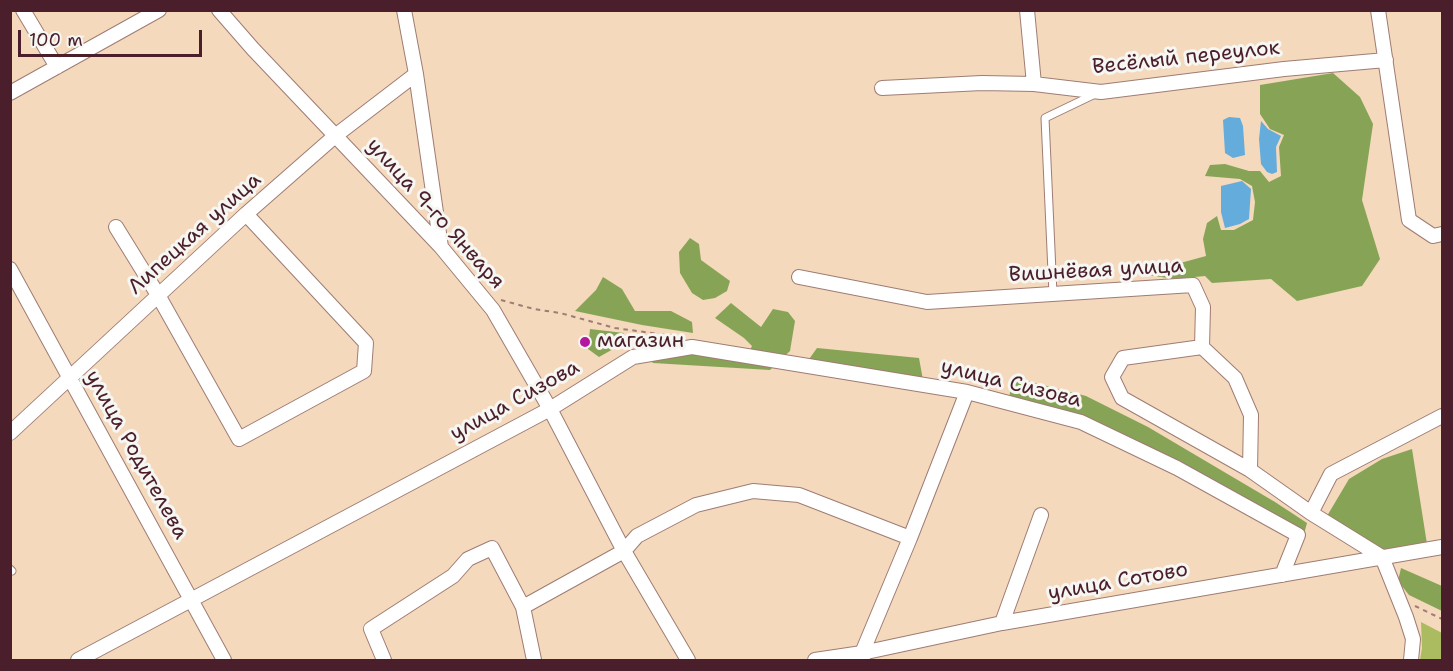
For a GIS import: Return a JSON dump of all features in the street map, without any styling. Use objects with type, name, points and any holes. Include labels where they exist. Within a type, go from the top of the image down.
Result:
[{"type":"street","points":[[23,10],[57,67]]},
{"type":"street","points":[[10,93],[159,10]]},
{"type":"street","name":"улица 9-го Января","points":[[219,10],[441,247],[493,310],[550,409],[624,551],[688,660]]},
{"type":"street","points":[[404,10],[416,74],[441,247]]},
{"type":"street","points":[[1027,10],[1034,84]]},
{"type":"street","points":[[1378,10],[1409,220],[1433,236],[1443,234]]},
{"type":"street","name":"Весёлый переулок","points":[[882,88],[982,83],[1034,84],[1101,92],[1284,69],[1386,60]]},
{"type":"street","name":"Липецкая улица","points":[[10,433],[71,379],[246,214],[335,136],[416,74]]},
{"type":"street","points":[[116,227],[158,295],[239,438],[364,371],[366,343],[246,214]]},
{"type":"street","name":"улица Родителева","points":[[10,269],[224,660]]},
{"type":"street","name":"Вишнёвая улица","points":[[799,277],[927,303],[1193,285],[1203,307],[1202,347]]},
{"type":"street","name":"улица Сизова","points":[[78,660],[550,409],[633,357],[692,347],[967,392],[1081,422],[1177,468],[1298,535],[1282,575]]},
{"type":"street","points":[[1250,470],[1251,416],[1235,378],[1202,347],[1123,358],[1112,377],[1122,398],[1250,470],[1311,513],[1382,557],[1413,639],[1411,660]]},
{"type":"street","points":[[862,657],[967,392]]},
{"type":"street","points":[[1311,513],[1330,474],[1443,416]]},
{"type":"street","points":[[523,606],[624,551],[637,536],[696,505],[753,491],[799,495],[910,538]]},
{"type":"street","points":[[1002,623],[1041,515]]},
{"type":"street","name":"улица Сотово","points":[[815,660],[862,657],[1002,623],[1443,547]]},
{"type":"street","points":[[384,660],[371,628],[453,576],[468,559],[492,548],[523,606],[534,660]]},
{"type":"lane","points":[[1053,294],[1045,118],[1101,92]]},
{"type":"path","points":[[478,292],[534,309],[615,328],[683,337]]},
{"type":"path","points":[[1399,598],[1443,619]]},
{"type":"green space","points":[[1333,73],[1360,97],[1373,124],[1362,200],[1380,259],[1362,286],[1297,301],[1271,279],[1212,283],[1205,276],[1174,279],[1148,275],[1170,262],[1184,262],[1206,256],[1203,239],[1207,223],[1217,216],[1221,230],[1234,230],[1253,220],[1255,202],[1252,186],[1240,179],[1205,176],[1210,165],[1225,164],[1249,171],[1260,171],[1269,182],[1281,176],[1279,147],[1284,135],[1270,129],[1260,114],[1260,85]]},
{"type":"green space","points":[[690,238],[699,244],[701,260],[730,281],[727,291],[715,298],[703,300],[692,293],[680,273],[679,252]]},
{"type":"green space","points":[[603,277],[622,289],[635,311],[671,311],[692,322],[693,333],[575,311],[596,290]]},
{"type":"green space","points":[[731,303],[761,327],[773,309],[788,312],[795,321],[790,351],[770,370],[653,363],[649,359],[686,349],[750,350],[752,346],[744,338],[715,318]]},
{"type":"green space","points":[[590,329],[624,333],[615,348],[599,357],[588,349]]},
{"type":"green space","points":[[817,348],[919,358],[923,380],[807,362]]},
{"type":"green space","points":[[1012,377],[1086,396],[1148,427],[1307,523],[1304,534],[1172,460],[1009,400]]},
{"type":"green space","points":[[1412,449],[1427,544],[1381,552],[1327,516],[1349,479],[1382,459]]},
{"type":"green space","points":[[1401,568],[1442,586],[1442,611],[1409,595],[1398,581]]},
{"type":"green space","points":[[1421,622],[1442,633],[1442,660],[1420,660]]},
{"type":"water","points":[[1229,117],[1240,118],[1243,126],[1245,155],[1233,158],[1225,153],[1223,120]]},
{"type":"water","points":[[1261,121],[1268,129],[1281,136],[1276,147],[1277,172],[1272,174],[1267,172],[1261,164],[1259,139]]},
{"type":"water","points":[[1242,181],[1251,189],[1249,219],[1225,228],[1221,212],[1221,186]]},
{"type":"place","name":"магазин","points":[[585,342]]}]
